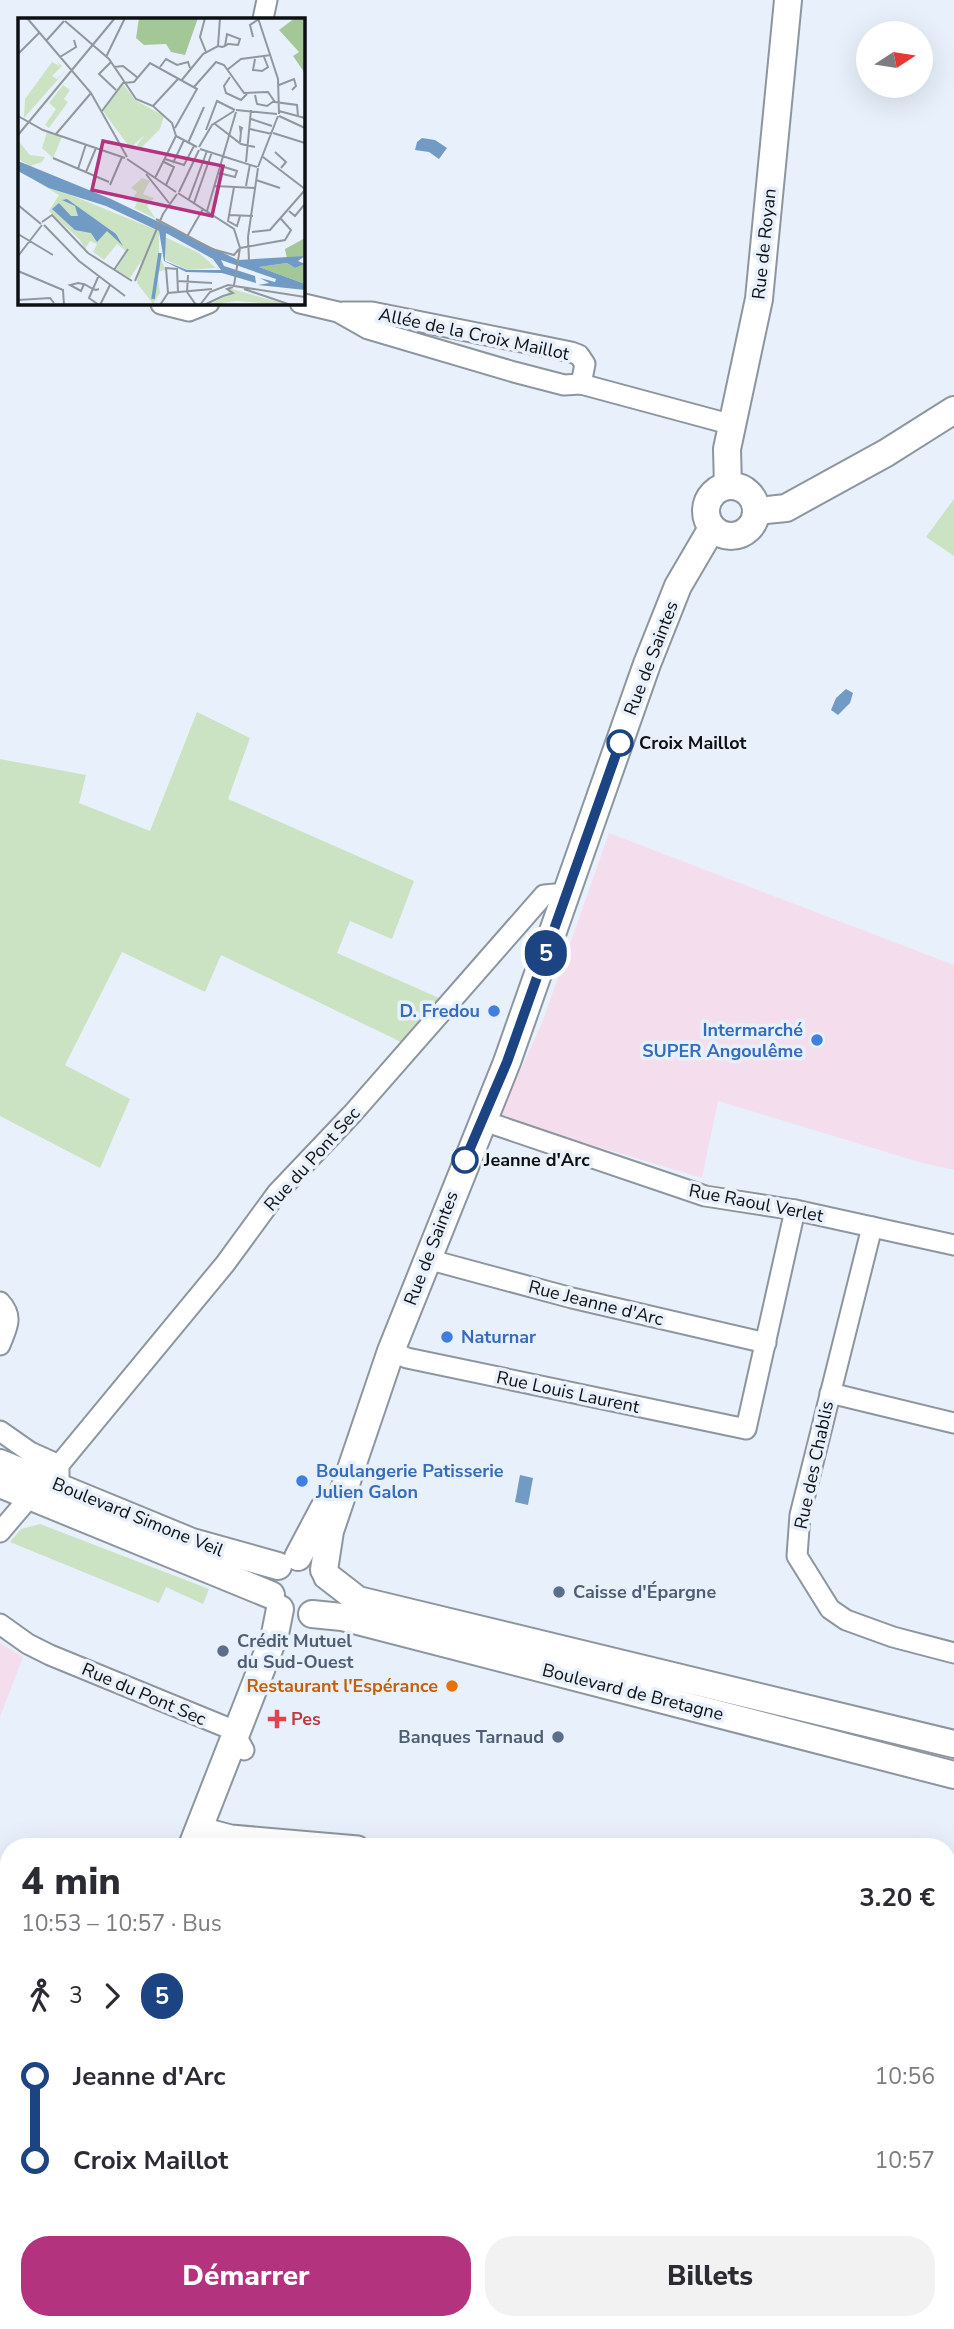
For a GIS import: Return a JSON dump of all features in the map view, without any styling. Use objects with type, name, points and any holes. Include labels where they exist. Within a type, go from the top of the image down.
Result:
[{"type":"main road","name":"Rue de Royan","points":[[728,485],[727,449],[759,299],[788,0]]},
{"type":"main road","points":[[757,510],[786,508],[886,453],[954,410]]},
{"type":"main road","points":[[728,485],[745,489],[755,502],[757,510],[752,525],[741,535],[726,536],[712,528],[705,514],[706,506],[714,492],[728,485]]},
{"type":"main road","name":"Rue de Saintes","points":[[326,1573],[330,1531],[391,1350],[481,1120],[507,1062],[646,664],[678,586],[712,528]]},
{"type":"main road","name":"Rue de Saintes","points":[[288,1561],[308,1542],[365,1421]]},
{"type":"main road","name":"Boulevard Simone Veil","points":[[0,1468],[59,1475],[192,1542],[288,1561]]},
{"type":"main road","name":"Boulevard Simone Veil","points":[[0,1468],[27,1494],[291,1609]]},
{"type":"main road","points":[[308,1558],[326,1573],[329,1585],[325,1602],[291,1609],[271,1580],[288,1561],[308,1558]]},
{"type":"main road","name":"Boulevard de Bretagne","points":[[326,1573],[358,1600],[954,1744]]},
{"type":"main road","points":[[205,1838],[291,1609]]},
{"type":"main road","name":"Boulevard de Bretagne","points":[[291,1609],[342,1617],[954,1774]]},
{"type":"street","points":[[263,18],[267,0]]},
{"type":"street","points":[[161,304],[189,311],[206,304]]},
{"type":"street","name":"Allée de la Croix Maillot","points":[[304,304],[338,312],[382,332],[564,386],[581,384],[733,425]]},
{"type":"street","name":"Allée de la Croix Maillot","points":[[338,312],[372,313],[571,352],[579,355],[585,364],[581,384]]},
{"type":"street","name":"Rue du Pont Sec","points":[[59,1475],[225,1264],[277,1193],[354,1113],[544,895],[567,893]]},
{"type":"street","name":"Rue Raoul Verlet","points":[[481,1120],[705,1196],[795,1210],[954,1245]]},
{"type":"street","points":[[766,1343],[795,1210]]},
{"type":"street","name":"Rue des Chablis","points":[[872,1227],[800,1515],[797,1556],[830,1609],[846,1620],[954,1653]]},
{"type":"street","name":"Rue Jeanne d'Arc","points":[[427,1259],[572,1298],[766,1343]]},
{"type":"street","points":[[0,1302],[8,1311],[10,1320],[0,1345]]},
{"type":"street","name":"Rue Louis Laurent","points":[[391,1350],[407,1358],[746,1429],[766,1343]]},
{"type":"street","points":[[830,1393],[954,1423]]},
{"type":"street","points":[[0,1431],[59,1475]]},
{"type":"street","points":[[0,1532],[23,1505],[27,1494]]},
{"type":"street","name":"Rue du Pont Sec","points":[[0,1624],[28,1644],[50,1655],[239,1742]]},
{"type":"shaded area","points":[[609,833],[954,965],[954,1170],[922,1163],[718,1101],[702,1178],[499,1117],[542,1023]]},
{"type":"shaded area","points":[[0,1643],[23,1657],[0,1717]]},
{"type":"green space","points":[[954,499],[954,556],[926,537]]},
{"type":"green space","points":[[197,712],[250,738],[228,799],[414,881],[392,939],[350,921],[337,953],[439,998],[401,1042],[221,955],[205,992],[122,952],[65,1065],[130,1099],[100,1168],[0,1116],[0,759],[86,775],[79,803],[150,831]]},
{"type":"green space","points":[[40,1524],[209,1589],[203,1604],[166,1587],[159,1603],[10,1542],[21,1529]]},
{"type":"water","points":[[422,138],[435,140],[447,148],[439,159],[429,152],[415,150],[417,142]]},
{"type":"water","points":[[846,689],[853,693],[850,703],[838,715],[831,710],[836,698]]},
{"type":"water","points":[[520,1475],[533,1478],[528,1505],[515,1502]]},
{"type":"bus line","name":"5","points":[[465,1160],[507,1062],[620,743]]},
{"type":"place","name":"Croix Maillot","points":[[620,743]]},
{"type":"place","name":"D. Fredou","points":[[494,1011]]},
{"type":"place","name":"Intermarché SUPER Angoulême","points":[[817,1040]]},
{"type":"place","name":"Jeanne d'Arc","points":[[465,1160]]},
{"type":"place","name":"Naturnar","points":[[447,1337]]},
{"type":"place","name":"Boulangerie Patisserie Julien Galon","points":[[302,1481]]},
{"type":"place","name":"Caisse d'Épargne","points":[[559,1592]]},
{"type":"place","name":"Crédit Mutuel du Sud-Ouest","points":[[223,1651]]},
{"type":"place","name":"Restaurant l'Espérance","points":[[452,1686]]},
{"type":"place","name":"Pes","points":[[277,1719]]},
{"type":"place","name":"Banques Tarnaud","points":[[558,1737]]}]
